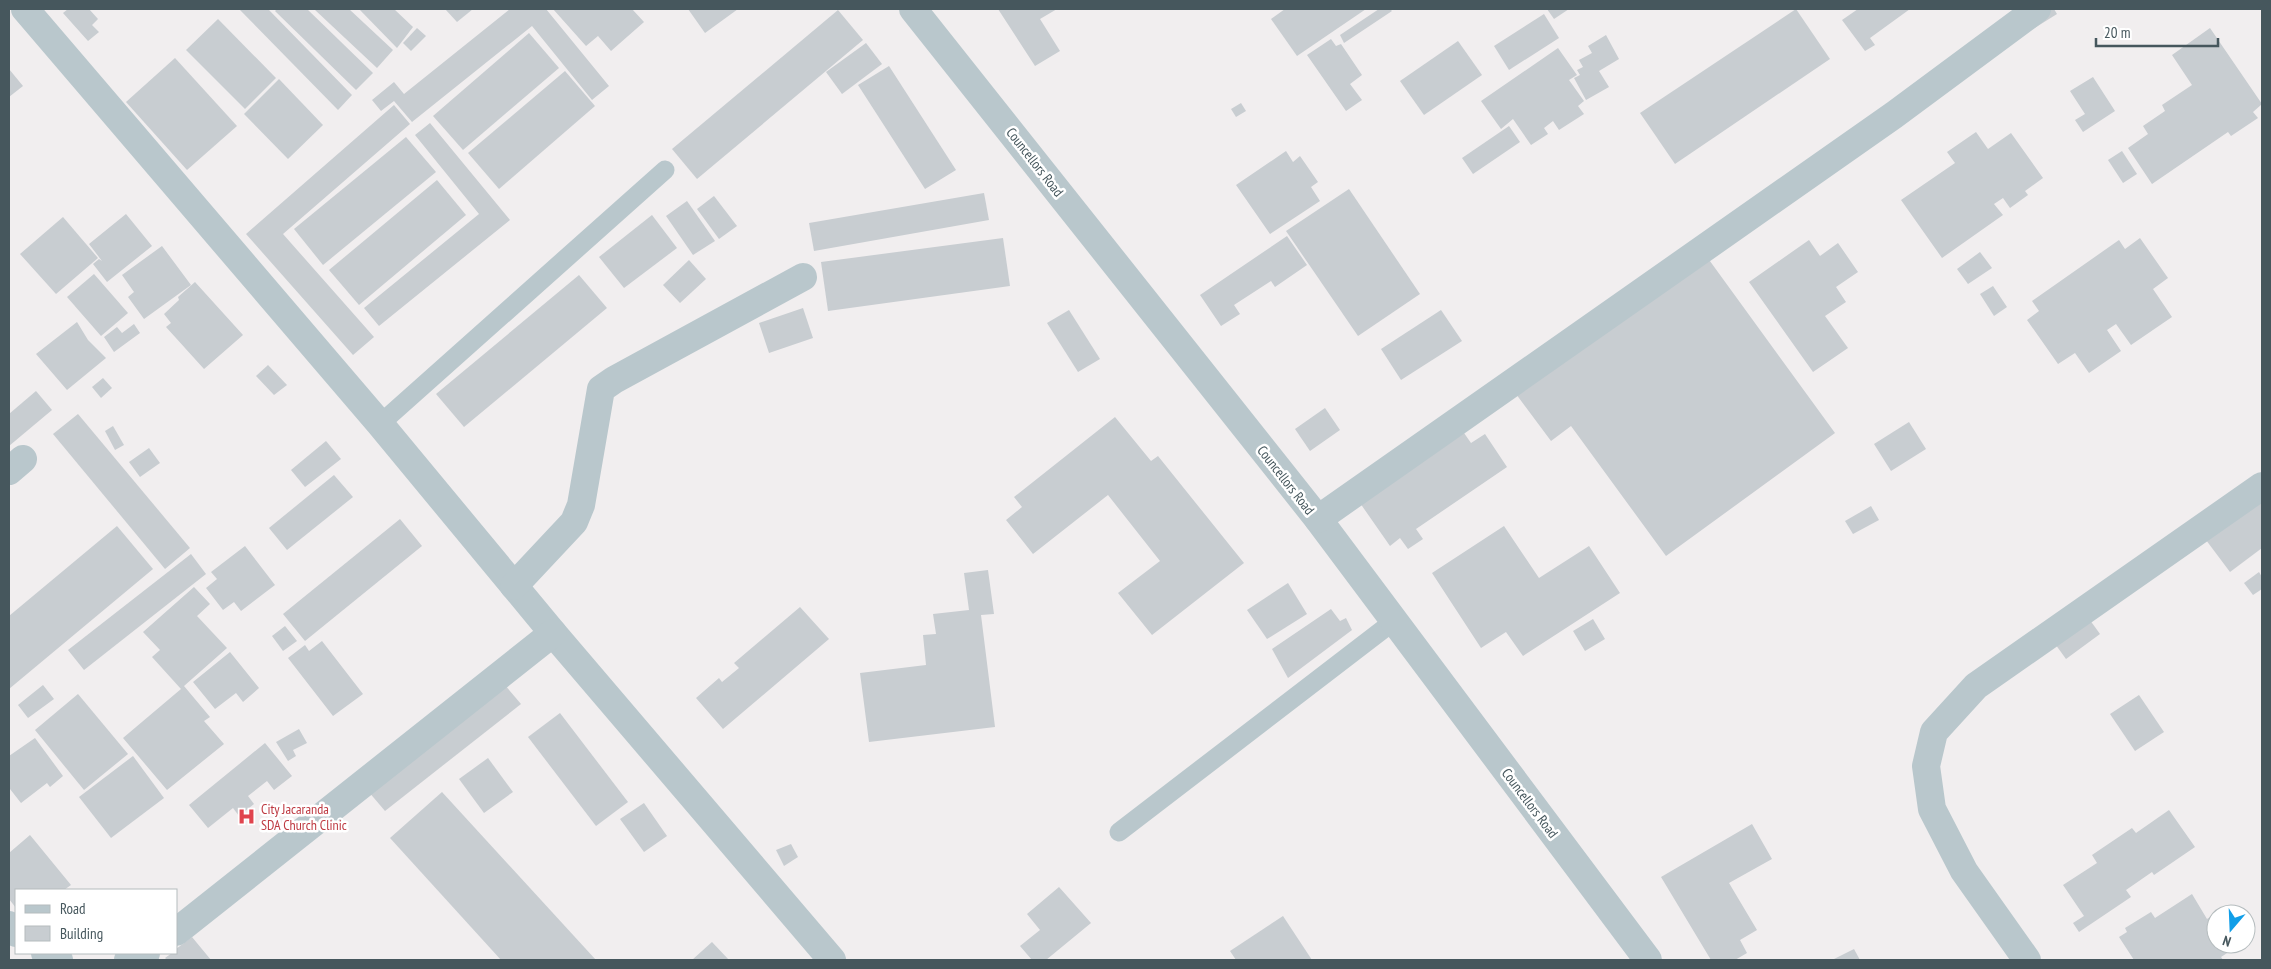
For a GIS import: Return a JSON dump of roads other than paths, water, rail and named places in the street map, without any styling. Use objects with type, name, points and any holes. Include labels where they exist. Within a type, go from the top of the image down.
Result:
[{"type":"street","points":[[25,9],[380,424],[553,633],[832,960]]},
{"type":"street","name":"Councellors Road","points":[[913,9],[1318,519],[1648,960]]},
{"type":"street","points":[[1318,519],[1894,115],[2037,9]]},
{"type":"street","points":[[514,586],[574,522],[581,505],[601,389],[614,380],[803,277]]},
{"type":"street","points":[[2027,960],[1964,871],[1932,809],[1926,766],[1934,732],[1976,686],[2262,486]]},
{"type":"street","points":[[178,930],[553,633]]},
{"type":"street","points":[[47,954],[60,960]]},
{"type":"street","points":[[128,960],[143,954]]},
{"type":"lane","points":[[380,424],[665,170]]},
{"type":"lane","points":[[1119,832],[1394,621]]},
{"type":"place","name":"City Jacaranda SDA Church Clinic","points":[[247,817]]}]
